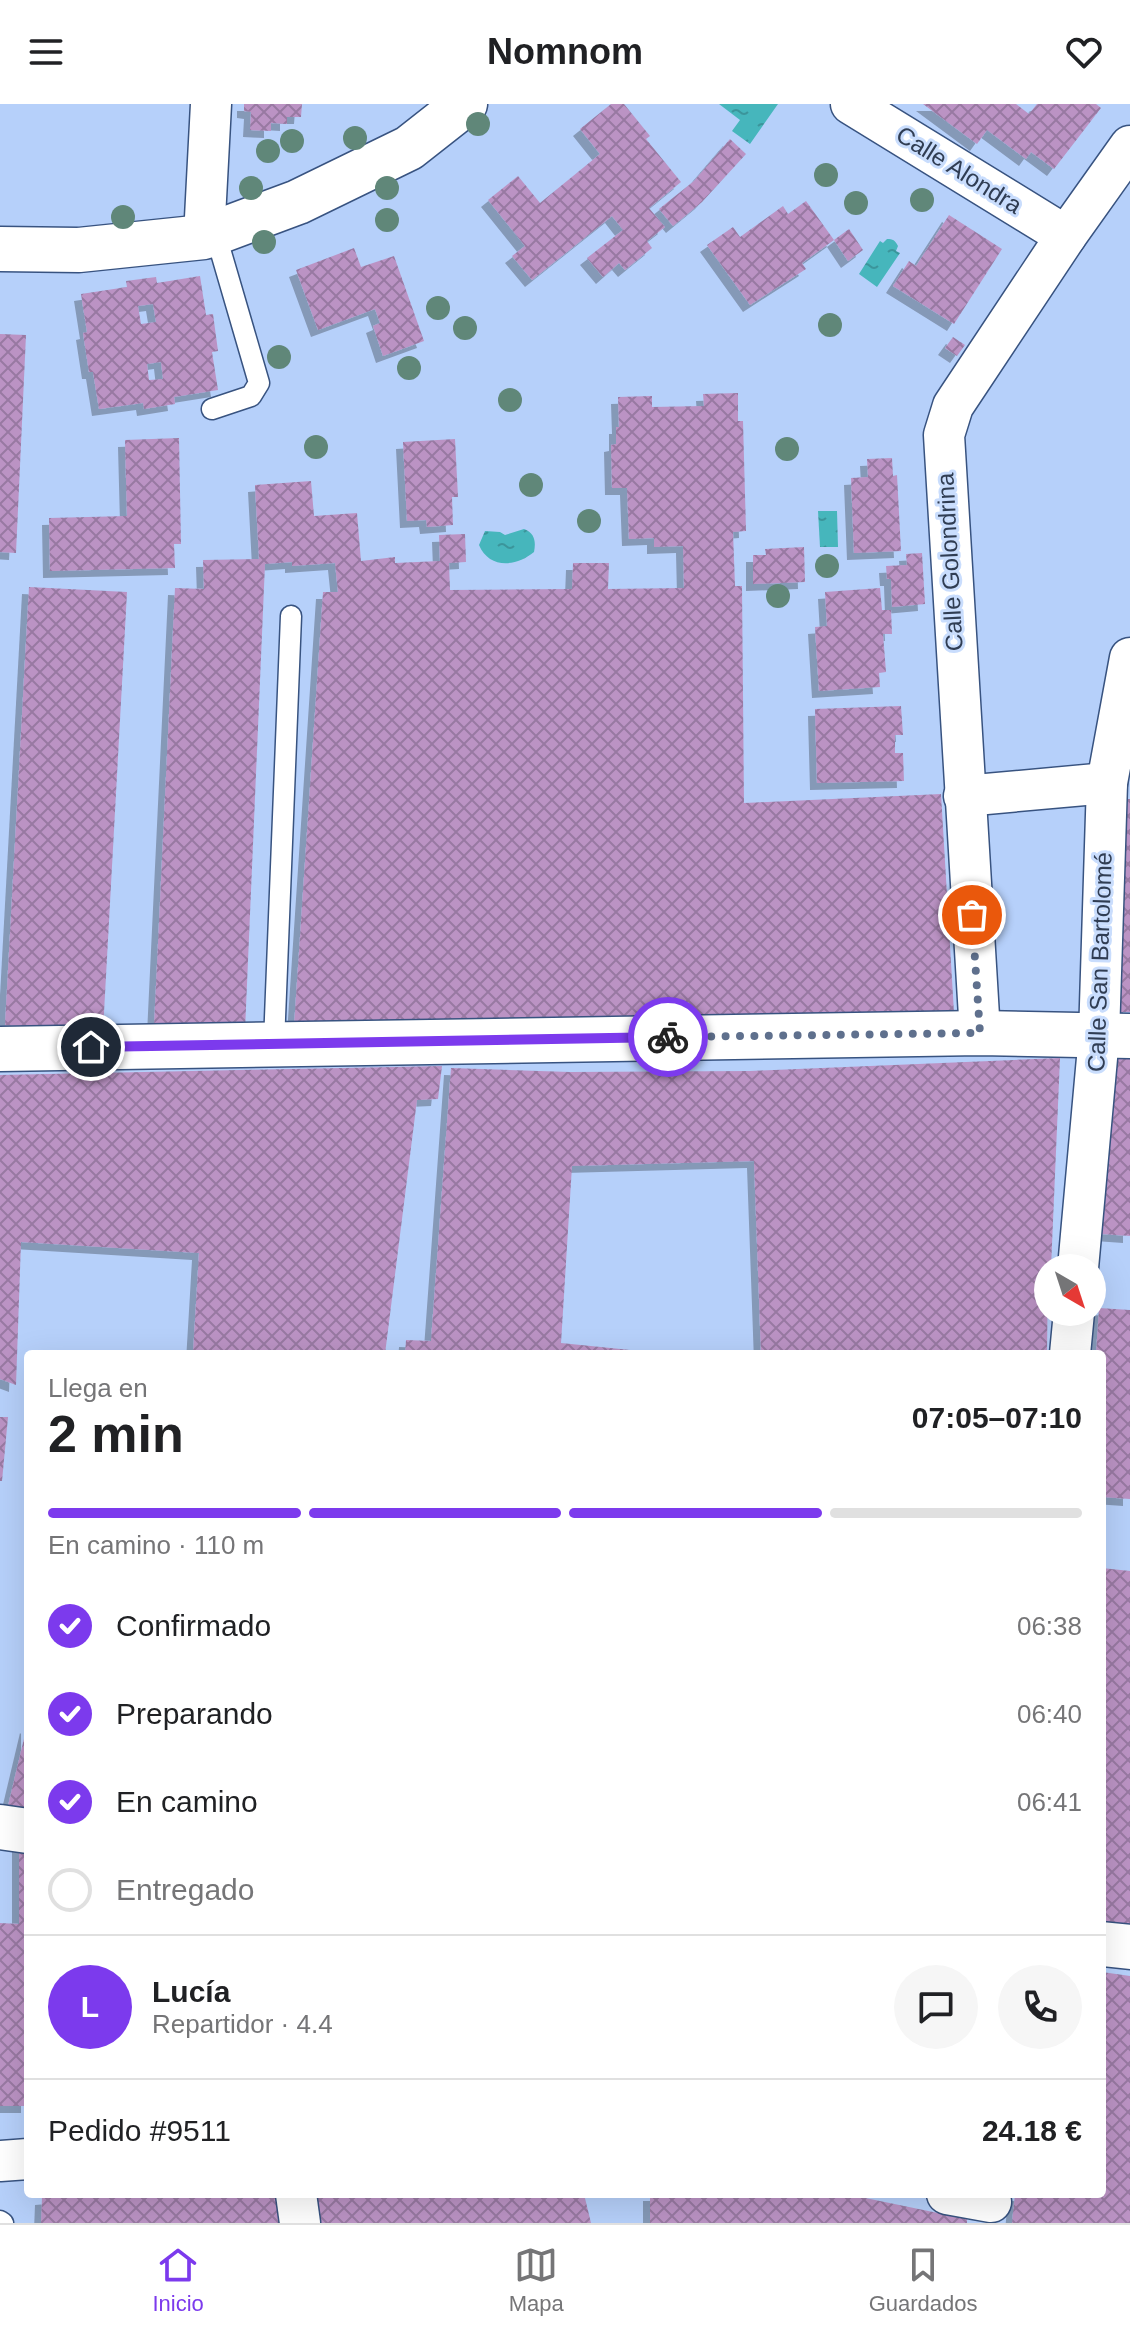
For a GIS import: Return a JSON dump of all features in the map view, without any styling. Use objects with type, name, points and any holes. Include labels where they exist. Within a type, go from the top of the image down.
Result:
[{"type":"street","points":[[210,234],[211,104]]},
{"type":"street","points":[[0,249],[79,250],[210,234],[298,202],[409,148],[465,104]]},
{"type":"street","name":"Calle Alondra","points":[[851,104],[1066,236]]},
{"type":"street","name":"Calle Golondrina","points":[[980,1033],[944,435],[953,406],[1130,146]]},
{"type":"street","name":"Calle San Bartolomé","points":[[1080,1254],[1114,1036],[1107,783],[1128,678]]},
{"type":"street","points":[[964,796],[1107,783]]},
{"type":"street","points":[[0,1049],[980,1033],[1114,1036]]},
{"type":"street","points":[[1070,1350],[1073,1326]]},
{"type":"street","points":[[0,1827],[24,1830]]},
{"type":"street","points":[[1106,1944],[1130,1947]]},
{"type":"street","points":[[0,2161],[24,2159]]},
{"type":"street","points":[[297,2198],[300,2223]]},
{"type":"street","points":[[962,2198],[991,2206]]},
{"type":"lane","points":[[210,234],[259,383],[251,396],[212,409]]},
{"type":"lane","points":[[274,1043],[291,616]]},
{"type":"water","points":[[719,104],[778,104],[750,144],[732,131],[740,120]]},
{"type":"water","points":[[887,239],[895,241],[898,246],[896,251],[900,253],[877,287],[859,274],[880,241],[883,243]]},
{"type":"water","points":[[818,511],[837,511],[838,547],[820,547]]},
{"type":"water","points":[[524,529],[533,535],[535,548],[534,552],[519,561],[496,562],[483,553],[479,545],[485,531],[505,535]]},
{"type":"building","points":[[244,104],[302,104],[301,117],[287,117],[287,124],[271,123],[271,131],[250,130],[251,112],[244,111]]},
{"type":"building","points":[[611,104],[624,104],[650,136],[646,139],[681,182],[649,208],[665,227],[647,241],[652,248],[625,270],[619,263],[603,277],[587,258],[623,230],[612,216],[532,280],[512,256],[525,246],[488,200],[518,176],[540,203],[600,154],[580,129]]},
{"type":"building","points":[[923,104],[1016,104],[1029,114],[1037,104],[1096,104],[1101,108],[1054,169],[1031,152],[1026,159],[987,130],[977,144]]},
{"type":"building","points":[[730,139],[746,154],[702,202],[673,226],[659,209],[694,181]]},
{"type":"building","points":[[806,201],[834,240],[802,263],[806,269],[750,305],[707,245],[733,227],[740,237],[783,206],[788,214]]},
{"type":"building","points":[[949,215],[1002,249],[954,324],[893,286],[909,261],[916,266]]},
{"type":"building","points":[[849,229],[863,250],[848,261],[834,240]]},
{"type":"building","points":[[354,248],[361,267],[394,256],[424,341],[383,356],[373,326],[380,323],[375,309],[318,330],[296,270]]},
{"type":"building","points":[[200,276],[206,315],[213,314],[218,351],[212,352],[218,390],[174,397],[175,404],[144,409],[143,403],[99,409],[93,372],[89,372],[81,294],[127,287],[126,281],[156,277],[157,283]],"holes":[[[153,304],[156,322],[141,324],[138,306]],[[161,362],[163,379],[149,380],[147,364]]]},
{"type":"building","points":[[0,334],[26,335],[16,553],[0,552]]},
{"type":"building","points":[[953,337],[965,345],[957,356],[945,348]]},
{"type":"building","points":[[738,393],[738,421],[743,421],[746,531],[733,532],[735,586],[742,586],[744,803],[941,794],[954,1013],[294,1027],[323,592],[338,592],[335,563],[292,566],[292,562],[265,564],[245,1031],[154,1027],[175,588],[204,589],[203,560],[259,559],[255,485],[311,481],[314,516],[357,513],[361,561],[395,557],[395,563],[440,561],[439,535],[465,534],[466,562],[449,563],[450,590],[572,589],[573,563],[609,563],[608,589],[684,588],[683,546],[654,547],[654,538],[629,539],[627,488],[612,488],[611,445],[616,444],[616,427],[619,427],[618,397],[652,396],[652,407],[704,406],[703,394]]},
{"type":"building","points":[[179,438],[181,544],[174,544],[175,568],[50,571],[49,518],[127,516],[125,440]]},
{"type":"building","points":[[455,439],[458,497],[452,497],[453,525],[427,527],[426,520],[407,521],[403,442]]},
{"type":"building","points":[[892,458],[893,476],[897,475],[901,551],[854,553],[851,478],[868,477],[867,459]]},
{"type":"building","points":[[804,547],[805,582],[753,584],[753,555],[766,555],[765,549]]},
{"type":"building","points":[[922,553],[925,604],[892,607],[891,579],[887,579],[886,566],[907,565],[906,554]]},
{"type":"building","points":[[29,587],[127,592],[103,1031],[5,1025]]},
{"type":"building","points":[[880,588],[882,610],[891,610],[892,634],[883,634],[886,672],[879,673],[880,687],[819,691],[815,627],[827,626],[825,592]]},
{"type":"building","points":[[901,706],[903,735],[895,735],[895,753],[903,753],[904,781],[817,783],[815,709]]},
{"type":"building","points":[[1126,799],[1130,799],[1130,1012],[1115,1012]]},
{"type":"building","points":[[1060,1058],[1052,1254],[1034,1254],[1034,1326],[1047,1326],[1047,1350],[761,1350],[754,1161],[572,1166],[561,1343],[630,1350],[405,1350],[406,1340],[431,1341],[451,1068],[570,1072],[750,1071]]},
{"type":"building","points":[[1130,1058],[1130,1236],[1102,1234],[1113,1059]]},
{"type":"building","points":[[442,1066],[438,1099],[417,1100],[386,1350],[193,1350],[199,1253],[21,1242],[16,1385],[0,1379],[0,1075]]},
{"type":"building","points":[[1106,1308],[1130,1310],[1130,1499],[1106,1497],[1106,1350],[1096,1350],[1098,1326],[1106,1326]]},
{"type":"building","points":[[0,1417],[8,1417],[2,1481],[0,1481]]},
{"type":"building","points":[[1106,1568],[1130,1571],[1130,1929],[1106,1927]]},
{"type":"building","points":[[24,1739],[24,1808],[8,1806]]},
{"type":"building","points":[[19,1845],[24,1846],[24,2106],[0,2106],[0,1923],[19,1924]]},
{"type":"building","points":[[1106,1973],[1130,1976],[1130,2223],[1012,2223],[1015,2198],[1106,2198]]},
{"type":"building","points":[[42,2198],[282,2198],[286,2223],[41,2223]]},
{"type":"building","points":[[310,2198],[585,2198],[591,2223],[314,2223]]},
{"type":"building","points":[[650,2198],[865,2198],[967,2219],[967,2223],[650,2223]]},
{"type":"way so far","points":[[668,1037],[980,1033],[972,915]]},
{"type":"route","points":[[91,1047],[668,1037]]}]
